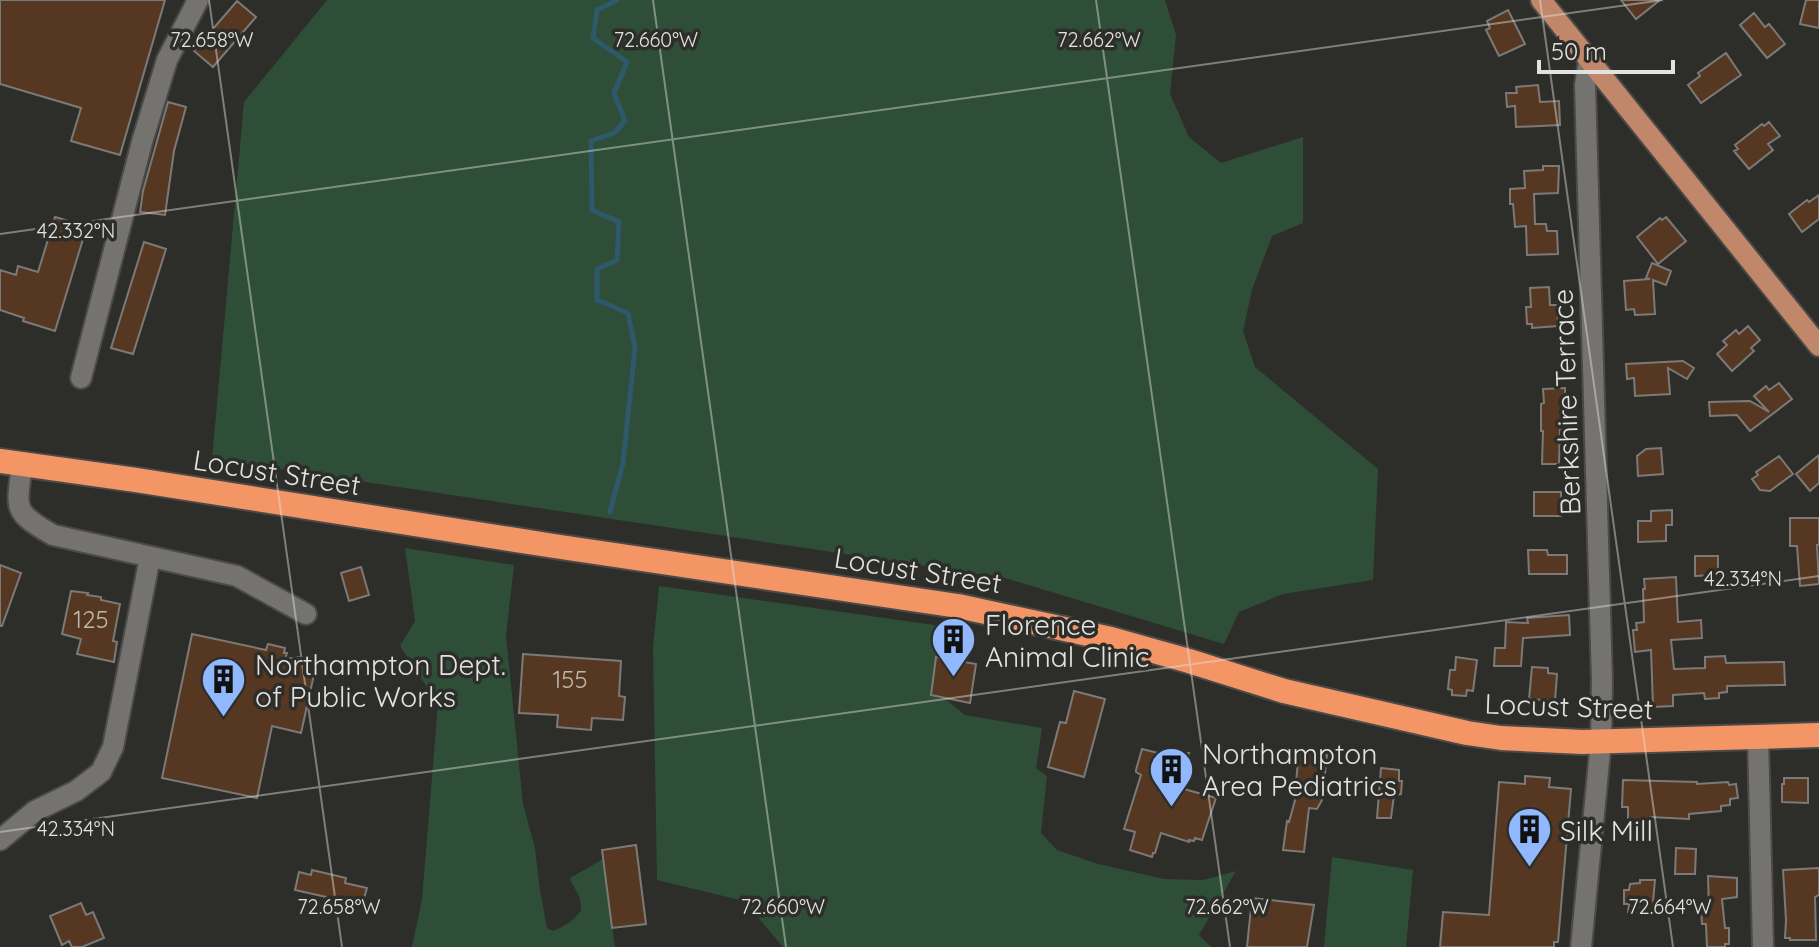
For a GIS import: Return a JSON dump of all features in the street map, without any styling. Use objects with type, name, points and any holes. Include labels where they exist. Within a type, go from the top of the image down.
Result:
[{"type":"highway","name":"Locust Street","points":[[11,462],[958,606],[1111,639],[1284,691],[1432,726],[1501,738],[1570,742],[1819,735]]},
{"type":"main road","points":[[1541,0],[1819,346]]},
{"type":"street","points":[[81,378],[167,60],[198,0]]},
{"type":"street","name":"Berkshire Terrace","points":[[1581,947],[1601,741],[1602,662],[1585,85],[1589,61]]},
{"type":"street","points":[[11,462],[18,506],[26,520],[53,535],[237,576],[306,614]]},
{"type":"street","points":[[0,840],[35,811],[76,791],[101,772],[113,747],[150,557]]},
{"type":"street","points":[[1758,736],[1763,947]]},
{"type":"green space","points":[[327,0],[1165,0],[1176,35],[1170,94],[1189,137],[1221,163],[1303,137],[1303,223],[1272,236],[1252,290],[1243,331],[1255,367],[1378,469],[1373,580],[1283,594],[1239,612],[1224,644],[1005,578],[212,459],[244,102]]},
{"type":"green space","points":[[405,548],[514,565],[506,636],[523,804],[535,848],[547,928],[553,931],[578,914],[581,910],[580,900],[570,878],[603,859],[615,947],[412,947],[422,899],[438,704],[400,646],[415,621]]},
{"type":"green space","points":[[659,586],[941,626],[931,695],[943,697],[965,715],[1042,728],[1036,768],[1047,776],[1041,833],[1057,850],[1098,864],[1164,879],[1203,880],[1236,871],[1199,935],[1211,947],[783,947],[744,901],[657,880],[653,647]]},
{"type":"green space","points":[[1332,857],[1413,870],[1406,947],[1324,947]]},
{"type":"building","points":[[0,0],[165,0],[120,155],[71,141],[81,108],[0,84]]},
{"type":"building","points":[[1621,0],[1660,0],[1636,19]]},
{"type":"building","points":[[1806,0],[1819,0],[1819,28],[1800,24]]},
{"type":"building","points":[[237,1],[256,17],[213,67],[194,51]]},
{"type":"building","points":[[1508,10],[1525,44],[1499,56],[1486,30],[1490,28],[1487,21]]},
{"type":"building","points":[[1754,13],[1765,27],[1769,24],[1785,44],[1767,58],[1740,25]]},
{"type":"building","points":[[1726,53],[1741,75],[1701,103],[1688,85],[1700,76],[1698,73]]},
{"type":"building","points":[[1538,85],[1540,102],[1559,101],[1560,125],[1516,127],[1515,106],[1507,107],[1506,93],[1517,93],[1516,87]]},
{"type":"building","points":[[168,102],[186,107],[174,151],[165,215],[140,212],[143,191]]},
{"type":"building","points":[[1769,122],[1780,136],[1768,144],[1773,150],[1749,169],[1734,151],[1738,149],[1735,145]]},
{"type":"building","points":[[1543,166],[1559,166],[1558,193],[1534,194],[1535,224],[1546,224],[1547,231],[1557,231],[1558,254],[1527,255],[1526,226],[1515,227],[1510,189],[1525,188],[1524,171],[1543,170]]},
{"type":"building","points":[[1819,195],[1819,219],[1802,232],[1789,214]]},
{"type":"building","points":[[55,217],[87,226],[55,331],[0,310],[0,270],[16,275],[18,266],[38,272]]},
{"type":"building","points":[[1666,217],[1686,241],[1658,264],[1637,237],[1660,218]]},
{"type":"building","points":[[144,242],[166,249],[133,354],[111,348]]},
{"type":"building","points":[[1652,263],[1671,271],[1666,285],[1653,280],[1655,314],[1635,315],[1634,309],[1626,310],[1624,281],[1650,279],[1646,278]]},
{"type":"building","points":[[1549,287],[1550,305],[1557,305],[1558,326],[1532,328],[1532,324],[1527,324],[1526,307],[1531,307],[1530,288]]},
{"type":"building","points":[[1748,326],[1760,340],[1751,348],[1754,351],[1732,371],[1717,354],[1727,345],[1723,341],[1736,330],[1739,334]]},
{"type":"building","points":[[1683,361],[1694,368],[1687,379],[1668,368],[1670,394],[1635,396],[1634,378],[1627,379],[1626,364]]},
{"type":"building","points":[[1779,383],[1792,399],[1750,431],[1737,415],[1710,416],[1709,402],[1750,401],[1769,412],[1754,396],[1766,386],[1769,390]]},
{"type":"building","points":[[1565,388],[1566,430],[1560,430],[1559,464],[1542,464],[1543,389]]},
{"type":"building","points":[[1661,448],[1663,474],[1638,476],[1637,456],[1646,449]]},
{"type":"building","points":[[1819,455],[1819,483],[1810,491],[1796,474]]},
{"type":"building","points":[[1779,456],[1793,474],[1770,491],[1760,490],[1752,479],[1758,475],[1756,472]]},
{"type":"building","points":[[1534,492],[1561,492],[1561,516],[1534,516]]},
{"type":"building","points":[[1672,510],[1672,525],[1666,525],[1666,541],[1638,542],[1638,521],[1651,521],[1651,511]]},
{"type":"building","points":[[1790,518],[1819,518],[1819,584],[1800,586],[1797,546],[1790,546]]},
{"type":"building","points":[[1528,550],[1547,550],[1548,555],[1567,555],[1567,574],[1529,574]]},
{"type":"building","points":[[1695,556],[1718,556],[1718,575],[1695,576]]},
{"type":"building","points":[[0,565],[21,573],[2,626],[0,626]]},
{"type":"building","points":[[361,567],[369,595],[349,601],[341,573]]},
{"type":"building","points":[[1676,577],[1678,622],[1701,620],[1702,638],[1671,640],[1674,669],[1705,668],[1705,657],[1725,656],[1726,663],[1784,662],[1785,685],[1727,686],[1727,692],[1719,693],[1719,698],[1705,699],[1704,693],[1673,695],[1673,706],[1653,707],[1651,650],[1635,652],[1633,630],[1637,630],[1636,623],[1644,622],[1644,579]]},
{"type":"building","points":[[71,591],[88,593],[120,604],[113,641],[117,642],[114,662],[77,654],[81,639],[62,634]]},
{"type":"building","points":[[1569,615],[1570,635],[1523,638],[1521,666],[1494,666],[1495,648],[1505,648],[1506,622],[1528,623],[1527,618]]},
{"type":"building","name":"Northampton Dept. of Public Works","points":[[192,634],[266,650],[268,644],[285,648],[285,659],[301,657],[317,661],[301,733],[272,726],[257,798],[162,778]]},
{"type":"building","points":[[523,654],[621,661],[619,696],[625,697],[623,720],[592,718],[591,730],[557,727],[558,715],[519,713]]},
{"type":"building","name":"Florence Animal Clinic","points":[[936,657],[976,664],[970,703],[931,695]]},
{"type":"building","points":[[1456,657],[1477,660],[1473,691],[1467,690],[1466,696],[1452,695],[1452,690],[1448,689],[1450,670],[1455,670]]},
{"type":"building","points":[[1532,667],[1548,668],[1548,673],[1557,674],[1555,701],[1529,699]]},
{"type":"building","points":[[1074,691],[1105,699],[1084,777],[1048,767],[1060,722],[1066,723]]},
{"type":"building","name":"Northampton Area Pediatrics","points":[[1142,749],[1170,756],[1189,753],[1181,785],[1185,786],[1184,789],[1216,798],[1202,840],[1195,838],[1189,842],[1161,833],[1152,857],[1130,850],[1135,832],[1124,829],[1141,775],[1136,770]]},
{"type":"building","points":[[1299,752],[1327,755],[1322,800],[1317,809],[1309,808],[1304,852],[1283,850],[1287,821],[1297,793]]},
{"type":"building","points":[[1381,768],[1399,770],[1399,781],[1402,781],[1401,794],[1394,795],[1391,818],[1377,818]]},
{"type":"building","name":"Silk Mill","points":[[1525,776],[1550,778],[1549,787],[1571,789],[1558,942],[1554,942],[1554,947],[1440,947],[1443,912],[1489,915],[1499,782],[1525,784]]},
{"type":"building","points":[[1784,778],[1808,778],[1808,803],[1782,802]]},
{"type":"building","points":[[1623,780],[1697,784],[1728,782],[1729,785],[1736,784],[1738,798],[1730,799],[1730,805],[1721,806],[1721,811],[1689,814],[1689,819],[1650,817],[1649,836],[1632,836],[1633,826],[1628,826],[1628,807],[1622,807]]},
{"type":"building","points":[[636,845],[646,924],[612,928],[602,850]]},
{"type":"building","points":[[1676,848],[1696,849],[1695,874],[1675,874]]},
{"type":"building","points":[[1819,868],[1819,895],[1815,897],[1816,940],[1785,938],[1783,870]]},
{"type":"building","points":[[312,870],[346,878],[345,883],[367,888],[362,905],[295,890],[299,872],[311,875]]},
{"type":"building","points":[[1708,876],[1737,878],[1737,897],[1722,899],[1725,928],[1729,928],[1729,944],[1725,947],[1707,947],[1706,924],[1702,924],[1701,910],[1709,910]]},
{"type":"building","points":[[1640,880],[1655,880],[1652,913],[1628,912],[1629,904],[1624,904],[1624,890],[1629,890],[1630,884],[1640,883]]},
{"type":"building","points":[[1252,898],[1314,905],[1307,947],[1247,947]]},
{"type":"building","points":[[81,903],[86,915],[93,912],[104,938],[82,947],[72,947],[69,941],[62,945],[50,916]]},
{"type":"waterway","points":[[610,512],[623,463],[635,348],[628,313],[597,300],[597,269],[617,260],[619,222],[592,210],[591,141],[614,133],[625,121],[614,93],[627,62],[593,38],[597,10],[617,0]]},
{"type":"place","name":"Florence Animal Clinic","points":[[954,679]]},
{"type":"place","name":"Northampton Dept. of Public Works","points":[[224,719]]},
{"type":"place","name":"Northampton Area Pediatrics","points":[[1171,808]]},
{"type":"place","name":"Silk Mill","points":[[1529,869]]}]
